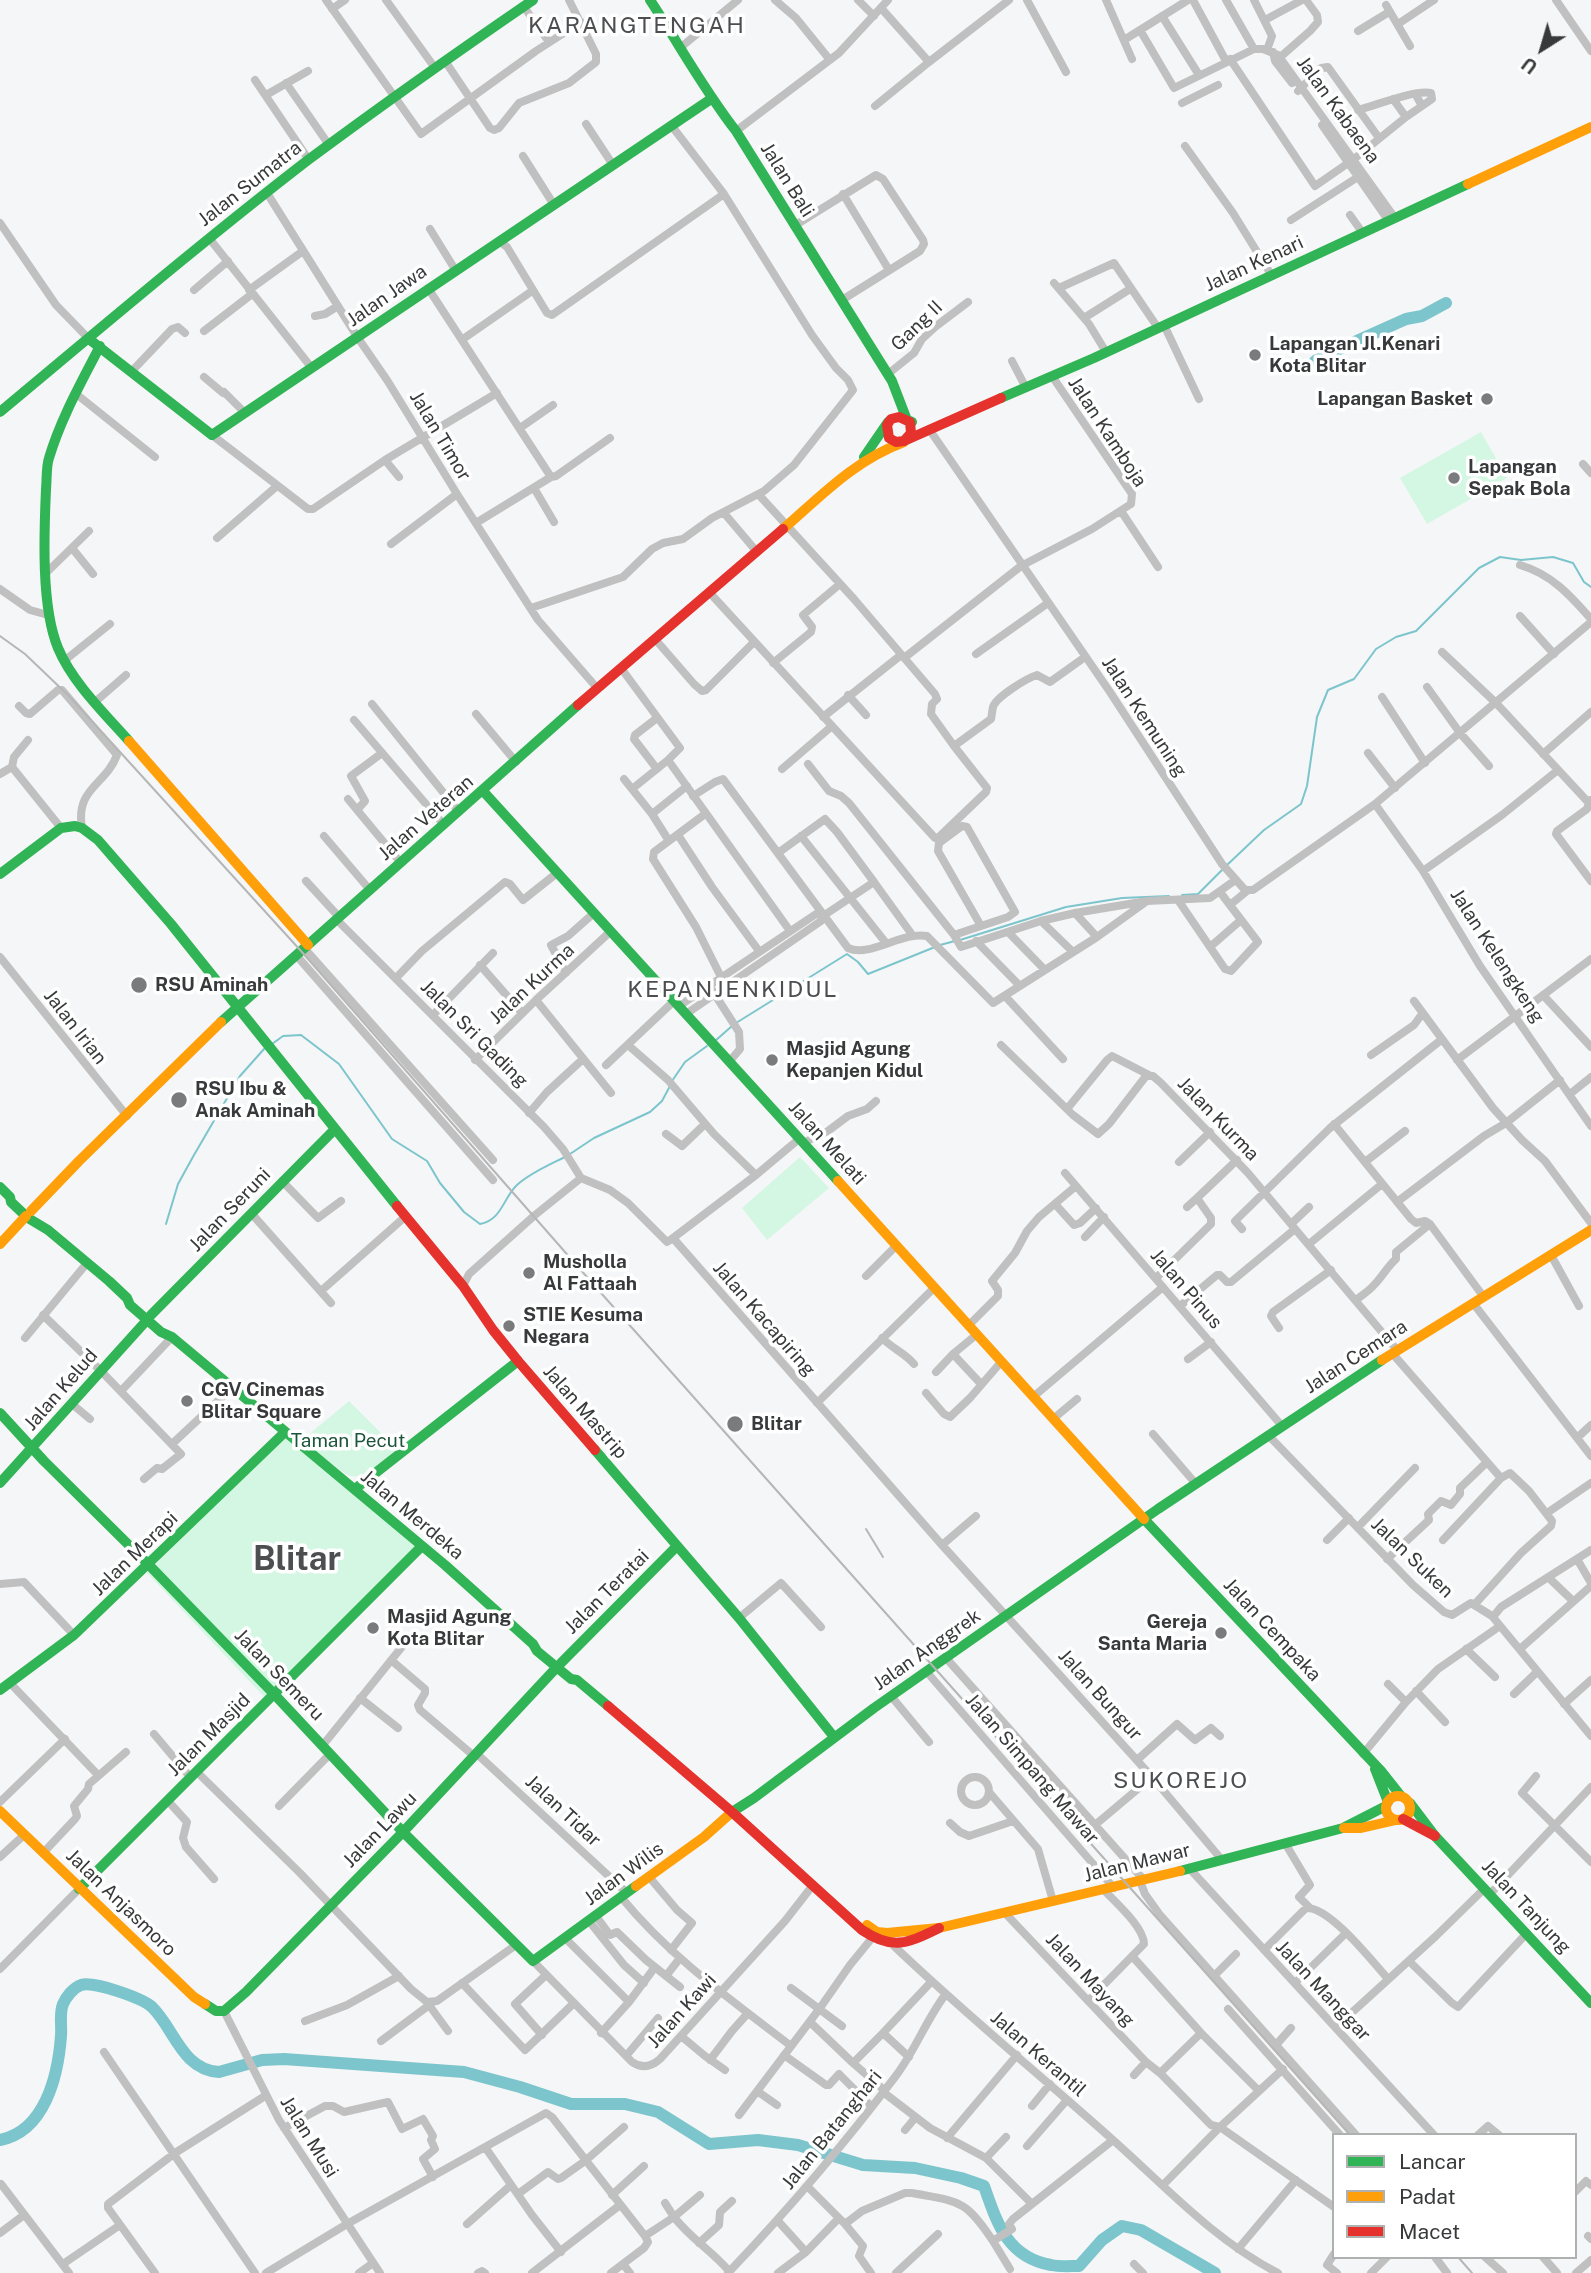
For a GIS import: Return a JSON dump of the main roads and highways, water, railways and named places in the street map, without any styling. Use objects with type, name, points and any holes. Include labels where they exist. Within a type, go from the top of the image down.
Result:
[{"type":"main road","name":"Jalan Bali","points":[[650,0],[711,99],[736,131],[890,378],[907,420]]},
{"type":"main road","name":"Jalan Sumatra","points":[[0,412],[209,238],[309,160],[394,96],[529,3]]},
{"type":"main road","name":"Jalan Jawa","points":[[100,346],[212,435],[711,99]]},
{"type":"main road","name":"Jalan Kenari","points":[[904,442],[1272,276],[1591,127]]},
{"type":"main road","points":[[89,339],[100,346],[75,393],[48,461],[45,511],[46,573],[49,620],[58,649],[95,702],[303,949]]},
{"type":"main road","points":[[890,378],[894,405],[886,430],[889,438],[904,442],[910,437],[912,429],[907,420]]},
{"type":"main road","points":[[888,422],[895,417],[929,429]]},
{"type":"main road","name":"Jalan Veteran","points":[[857,465],[888,422]]},
{"type":"main road","name":"Jalan Veteran","points":[[0,1244],[79,1161],[237,1007],[484,791],[597,688],[857,465],[880,451],[904,442]]},
{"type":"main road","name":"Jalan Melati","points":[[484,791],[1144,1519]]},
{"type":"main road","name":"Jalan Mastrip","points":[[0,874],[61,828],[75,825],[98,840],[171,924],[334,1130],[460,1281],[518,1361],[738,1618],[834,1738]]},
{"type":"main road","name":"Jalan Seruni","points":[[149,1317],[334,1130]]},
{"type":"main road","name":"Jalan Merdeka","points":[[0,1187],[10,1197],[11,1202],[87,1263],[127,1298],[130,1305],[149,1317],[161,1332],[170,1336],[355,1489],[533,1644],[537,1651],[559,1665],[571,1679],[577,1681],[732,1812]]},
{"type":"main road","name":"Jalan Cemara","points":[[1144,1519],[1395,1352],[1591,1230]]},
{"type":"main road","name":"Jalan Kelud","points":[[0,1483],[149,1317]]},
{"type":"main road","points":[[355,1489],[518,1361]]},
{"type":"main road","name":"Jalan Semeru","points":[[0,1413],[274,1694],[403,1832],[533,1961]]},
{"type":"main road","name":"Jalan Merapi","points":[[0,1690],[74,1635],[285,1432]]},
{"type":"main road","name":"Jalan Anggrek","points":[[732,1812],[926,1671],[1144,1519]]},
{"type":"main road","name":"Jalan Cempaka","points":[[1144,1519],[1382,1772],[1405,1800]]},
{"type":"main road","name":"Jalan Masjid","points":[[79,1889],[422,1546]]},
{"type":"main road","name":"Jalan Teratai","points":[[559,1665],[677,1546]]},
{"type":"main road","name":"Jalan Lawu","points":[[224,2011],[403,1832],[559,1665]]},
{"type":"main road","name":"Jalan Cempaka","points":[[1374,1765],[1387,1804]]},
{"type":"main road","points":[[1393,1797],[1405,1800],[1410,1811],[1399,1820],[1387,1813],[1387,1804],[1393,1797]]},
{"type":"main road","name":"Jalan Tanjung","points":[[1405,1800],[1435,1836],[1590,1999]]},
{"type":"main road","name":"Jalan Mawar","points":[[842,1911],[877,1932],[939,1928],[1109,1889],[1343,1828],[1387,1804]]},
{"type":"main road","name":"Jalan Anjasmoro","points":[[0,1811],[194,1997],[216,2011],[224,2011]]},
{"type":"main road","name":"Jalan Wilis","points":[[533,1961],[705,1837],[732,1812]]},
{"type":"main road","name":"Jalan Mawar","points":[[732,1812],[872,1938],[894,1946],[939,1928]]},
{"type":"main road","name":"Jalan Mawar","points":[[1343,1828],[1361,1829],[1399,1820]]},
{"type":"main road","name":"Jalan Tanjung","points":[[1399,1820],[1435,1836]]},
{"type":"waterway","points":[[1315,361],[1406,319],[1422,316],[1446,303]]},
{"type":"waterway","points":[[1226,866],[1264,830],[1301,804],[1307,786],[1317,717],[1328,690],[1354,679],[1376,649],[1396,637],[1416,631],[1479,568],[1500,557],[1521,560],[1553,557],[1573,563],[1584,582],[1591,587]]},
{"type":"waterway","points":[[1182,895],[1198,894],[1222,870]]},
{"type":"waterway","points":[[960,940],[1066,907],[1122,898],[1169,896]]},
{"type":"waterway","points":[[940,945],[955,941]]},
{"type":"waterway","points":[[736,1023],[847,954],[868,974],[935,947]]},
{"type":"waterway","points":[[715,1041],[732,1026]]},
{"type":"waterway","points":[[272,1044],[283,1036],[301,1035],[339,1064],[392,1139],[427,1161],[440,1183],[464,1212],[480,1224],[498,1213],[512,1190],[522,1181],[565,1157]]},
{"type":"waterway","points":[[672,1081],[685,1062],[707,1046]]},
{"type":"waterway","points":[[166,1224],[178,1184],[194,1155],[240,1076],[264,1049]]},
{"type":"waterway","points":[[570,1154],[594,1138],[650,1112],[662,1101],[670,1086]]},
{"type":"waterway","points":[[0,2140],[15,2135],[28,2126],[46,2100],[57,2068],[63,2004],[75,1988],[87,1984],[118,1991],[152,2007],[187,2056],[206,2069],[219,2072],[262,2060],[284,2059],[464,2072],[571,2104],[625,2104],[658,2112],[709,2144],[758,2140],[798,2145],[863,2165],[915,2168],[984,2186],[1006,2236],[1014,2246],[1036,2261],[1054,2266],[1079,2266],[1102,2240],[1122,2226],[1141,2230],[1215,2273]]},
{"type":"railway","points":[[0,636],[25,654],[70,697],[301,951],[601,1293],[1348,2133]]},
{"type":"railway","points":[[866,1529],[883,1557]]},
{"type":"railway","points":[[1460,2259],[1472,2273]]},
{"type":"place","name":"Lapangan Jl.Kenari Kota Blitar","points":[[1255,355]]},
{"type":"place","name":"Lapangan Basket","points":[[1487,399]]},
{"type":"place","name":"Lapangan Sepak Bola","points":[[1454,478]]},
{"type":"place","name":"RSU Aminah","points":[[139,985]]},
{"type":"place","name":"Masjid Agung Kepanjen Kidul","points":[[772,1060]]},
{"type":"place","name":"RSU Ibu & Anak Aminah","points":[[179,1100]]},
{"type":"place","name":"Musholla Al Fattaah","points":[[529,1273]]},
{"type":"place","name":"STIE Kesuma Negara","points":[[509,1326]]},
{"type":"place","name":"CGV Cinemas Blitar Square","points":[[187,1401]]},
{"type":"place","name":"Blitar","points":[[735,1424]]},
{"type":"place","name":"Masjid Agung Kota Blitar","points":[[373,1628]]},
{"type":"place","name":"Gereja Santa Maria","points":[[1221,1633]]},
{"type":"district","name":"KARANGTENGAH","points":[[637,26]]},
{"type":"district","name":"KEPANJENKIDUL","points":[[733,990]]},
{"type":"district","name":"Blitar","points":[[297,1560]]},
{"type":"district","name":"SUKOREJO","points":[[1181,1781]]},
{"type":"park label","name":"Taman Pecut","points":[[348,1441]]}]
